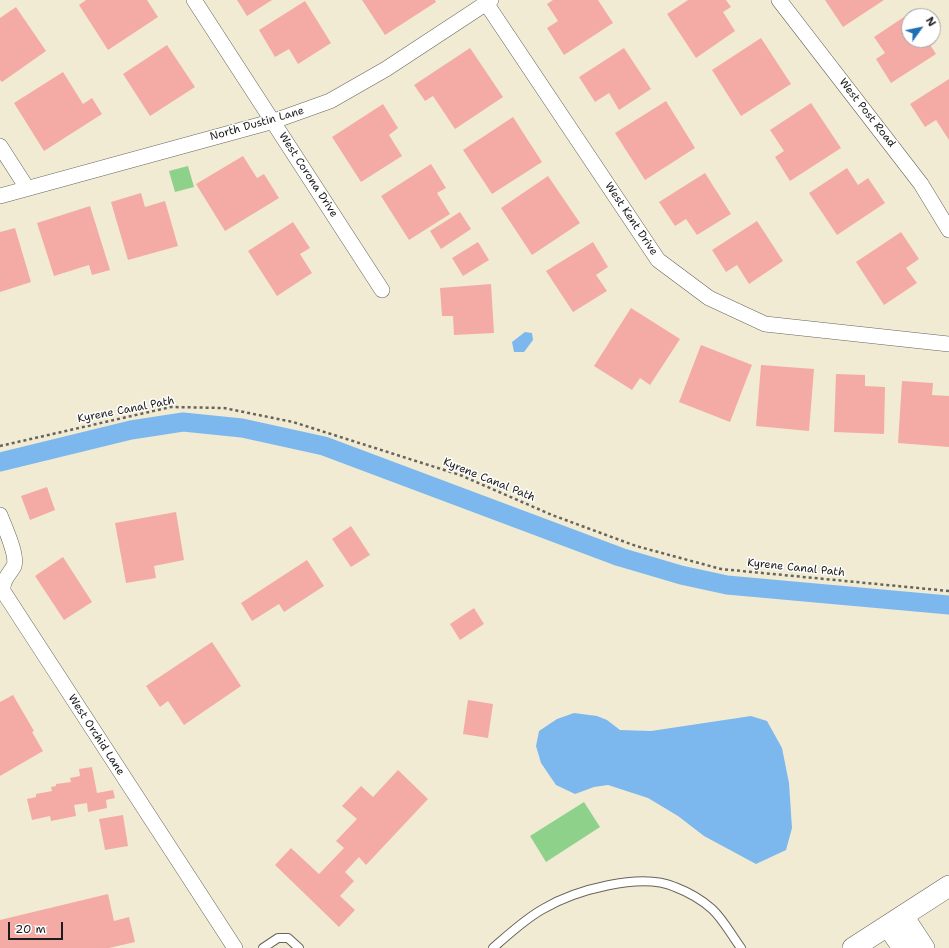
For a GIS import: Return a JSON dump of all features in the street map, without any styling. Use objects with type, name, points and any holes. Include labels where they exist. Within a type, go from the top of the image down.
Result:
[{"type":"main road","points":[[854,948],[949,886]]},
{"type":"main road","points":[[896,921],[902,948]]},
{"type":"main road","points":[[896,921],[924,948]]},
{"type":"street","name":"West Corona Drive","points":[[194,0],[274,121],[382,290]]},
{"type":"street","name":"West Post Road","points":[[779,0],[921,184],[949,230]]},
{"type":"street","name":"North Dustin Lane","points":[[0,196],[274,121],[330,101],[386,69],[487,1]]},
{"type":"street","name":"West Kent Drive","points":[[487,1],[658,260],[702,293],[765,324],[949,344]]},
{"type":"street","points":[[0,146],[28,188]]},
{"type":"street","name":"West Orchid Lane","points":[[0,515],[13,551],[14,564],[2,584],[3,591],[235,948]]},
{"type":"lane","points":[[493,948],[513,930],[544,908],[572,896],[595,887],[619,883],[649,882],[674,886],[712,910],[741,948]]},
{"type":"lane","points":[[263,948],[278,938],[288,938],[299,948]]},
{"type":"path","name":"Kyrene Canal Path","points":[[0,446],[171,407],[224,408],[293,422],[460,475],[552,515],[636,546],[721,569],[949,591]]},
{"type":"green space","points":[[188,166],[194,187],[175,192],[169,171]]},
{"type":"green space","points":[[584,802],[600,827],[546,862],[530,836]]},
{"type":"water","points":[[525,332],[532,333],[533,340],[524,352],[514,352],[512,342]]},
{"type":"water","points":[[574,713],[597,716],[607,720],[620,730],[651,731],[751,716],[767,721],[782,748],[789,783],[792,828],[786,850],[756,864],[704,836],[678,816],[648,798],[608,785],[594,787],[575,794],[556,785],[541,763],[536,746],[539,731],[557,719]]},
{"type":"building","points":[[86,0],[147,0],[158,17],[108,50],[79,5]]},
{"type":"building","points":[[237,0],[272,0],[247,16]]},
{"type":"building","points":[[362,0],[435,0],[436,2],[385,35]]},
{"type":"building","points":[[553,0],[598,0],[613,23],[564,55],[547,28],[558,21],[547,4]]},
{"type":"building","points":[[688,0],[726,0],[731,7],[723,12],[735,31],[696,58],[667,14]]},
{"type":"building","points":[[825,0],[884,0],[843,27]]},
{"type":"building","points":[[305,1],[331,43],[298,64],[289,49],[275,57],[259,30]]},
{"type":"building","points":[[16,7],[46,51],[2,82],[0,80],[0,18]]},
{"type":"building","points":[[901,19],[901,48],[932,48],[936,54],[891,83],[876,59],[885,53],[874,37]]},
{"type":"building","points":[[761,38],[791,84],[741,116],[712,70]]},
{"type":"building","points":[[167,45],[195,87],[150,116],[123,74]]},
{"type":"building","points":[[470,48],[503,97],[455,129],[433,96],[425,101],[414,85]]},
{"type":"building","points":[[624,48],[651,89],[619,110],[609,93],[595,102],[579,77]]},
{"type":"building","points":[[63,72],[83,104],[92,98],[102,114],[44,151],[14,103]]},
{"type":"building","points":[[949,79],[949,140],[936,120],[925,127],[910,104]]},
{"type":"building","points":[[666,101],[695,148],[645,180],[615,133]]},
{"type":"building","points":[[811,103],[841,148],[790,181],[775,157],[784,151],[770,130]]},
{"type":"building","points":[[383,104],[398,128],[389,135],[402,156],[361,182],[332,137]]},
{"type":"building","points":[[513,117],[542,162],[492,194],[463,150]]},
{"type":"building","points":[[243,156],[257,178],[264,174],[279,198],[225,231],[196,184]]},
{"type":"building","points":[[431,164],[446,188],[437,193],[450,214],[409,240],[381,196]]},
{"type":"building","points":[[847,168],[858,185],[868,178],[885,203],[837,235],[809,193]]},
{"type":"building","points":[[705,173],[731,214],[697,235],[686,219],[675,226],[659,202]]},
{"type":"building","points":[[548,176],[580,223],[532,255],[501,208]]},
{"type":"building","points":[[141,193],[145,207],[165,201],[178,246],[128,260],[111,202]]},
{"type":"building","points":[[90,206],[110,270],[92,275],[89,265],[54,276],[37,223]]},
{"type":"building","points":[[460,212],[471,229],[441,249],[430,231]]},
{"type":"building","points":[[757,221],[783,261],[749,284],[737,265],[726,272],[712,250]]},
{"type":"building","points":[[293,222],[310,248],[300,254],[312,273],[277,296],[248,251]]},
{"type":"building","points":[[15,228],[31,282],[0,292],[0,232]]},
{"type":"building","points":[[901,232],[919,259],[906,268],[917,283],[884,305],[856,262]]},
{"type":"building","points":[[478,242],[489,260],[463,276],[452,258]]},
{"type":"building","points":[[593,242],[608,267],[596,275],[607,291],[573,312],[546,271]]},
{"type":"building","points":[[491,284],[494,333],[454,335],[453,316],[442,316],[440,288]]},
{"type":"building","points":[[631,308],[680,339],[650,385],[640,378],[632,390],[594,366]]},
{"type":"building","points":[[701,345],[752,365],[730,422],[679,402]]},
{"type":"building","points":[[761,365],[814,369],[809,431],[756,426]]},
{"type":"building","points":[[836,374],[865,375],[865,386],[885,387],[884,434],[834,432]]},
{"type":"building","points":[[902,381],[933,383],[932,395],[949,396],[949,447],[898,443]]},
{"type":"building","points":[[47,487],[55,510],[30,520],[21,496]]},
{"type":"building","points":[[176,512],[184,560],[154,566],[156,578],[126,583],[115,523]]},
{"type":"building","points":[[351,526],[370,555],[351,567],[332,539]]},
{"type":"building","points":[[63,557],[92,602],[64,620],[35,576]]},
{"type":"building","points":[[307,560],[324,586],[284,612],[279,604],[252,621],[241,603]]},
{"type":"building","points":[[474,608],[484,624],[460,640],[450,624]]},
{"type":"building","points":[[212,642],[241,686],[184,725],[168,701],[160,707],[146,686]]},
{"type":"building","points":[[13,695],[34,731],[32,732],[43,751],[0,776],[0,702]]},
{"type":"building","points":[[468,700],[493,704],[488,738],[463,734]]},
{"type":"building","points":[[92,767],[97,793],[113,790],[115,798],[106,800],[107,808],[88,812],[87,803],[74,805],[76,816],[51,821],[50,816],[32,820],[27,799],[36,797],[36,794],[52,791],[51,787],[56,786],[56,784],[71,782],[70,778],[80,776],[79,769]]},
{"type":"building","points":[[398,770],[428,799],[366,865],[359,857],[345,872],[354,881],[340,896],[355,910],[339,927],[275,865],[291,848],[319,874],[344,848],[336,841],[357,819],[342,806],[361,786],[373,797]]},
{"type":"building","points":[[123,815],[128,846],[105,850],[99,819]]},
{"type":"building","points":[[108,894],[114,921],[129,917],[135,942],[109,948],[0,948],[0,920]]},
{"type":"waterway","points":[[0,462],[131,430],[183,422],[242,428],[324,446],[620,557],[681,575],[727,585],[949,605]]}]
